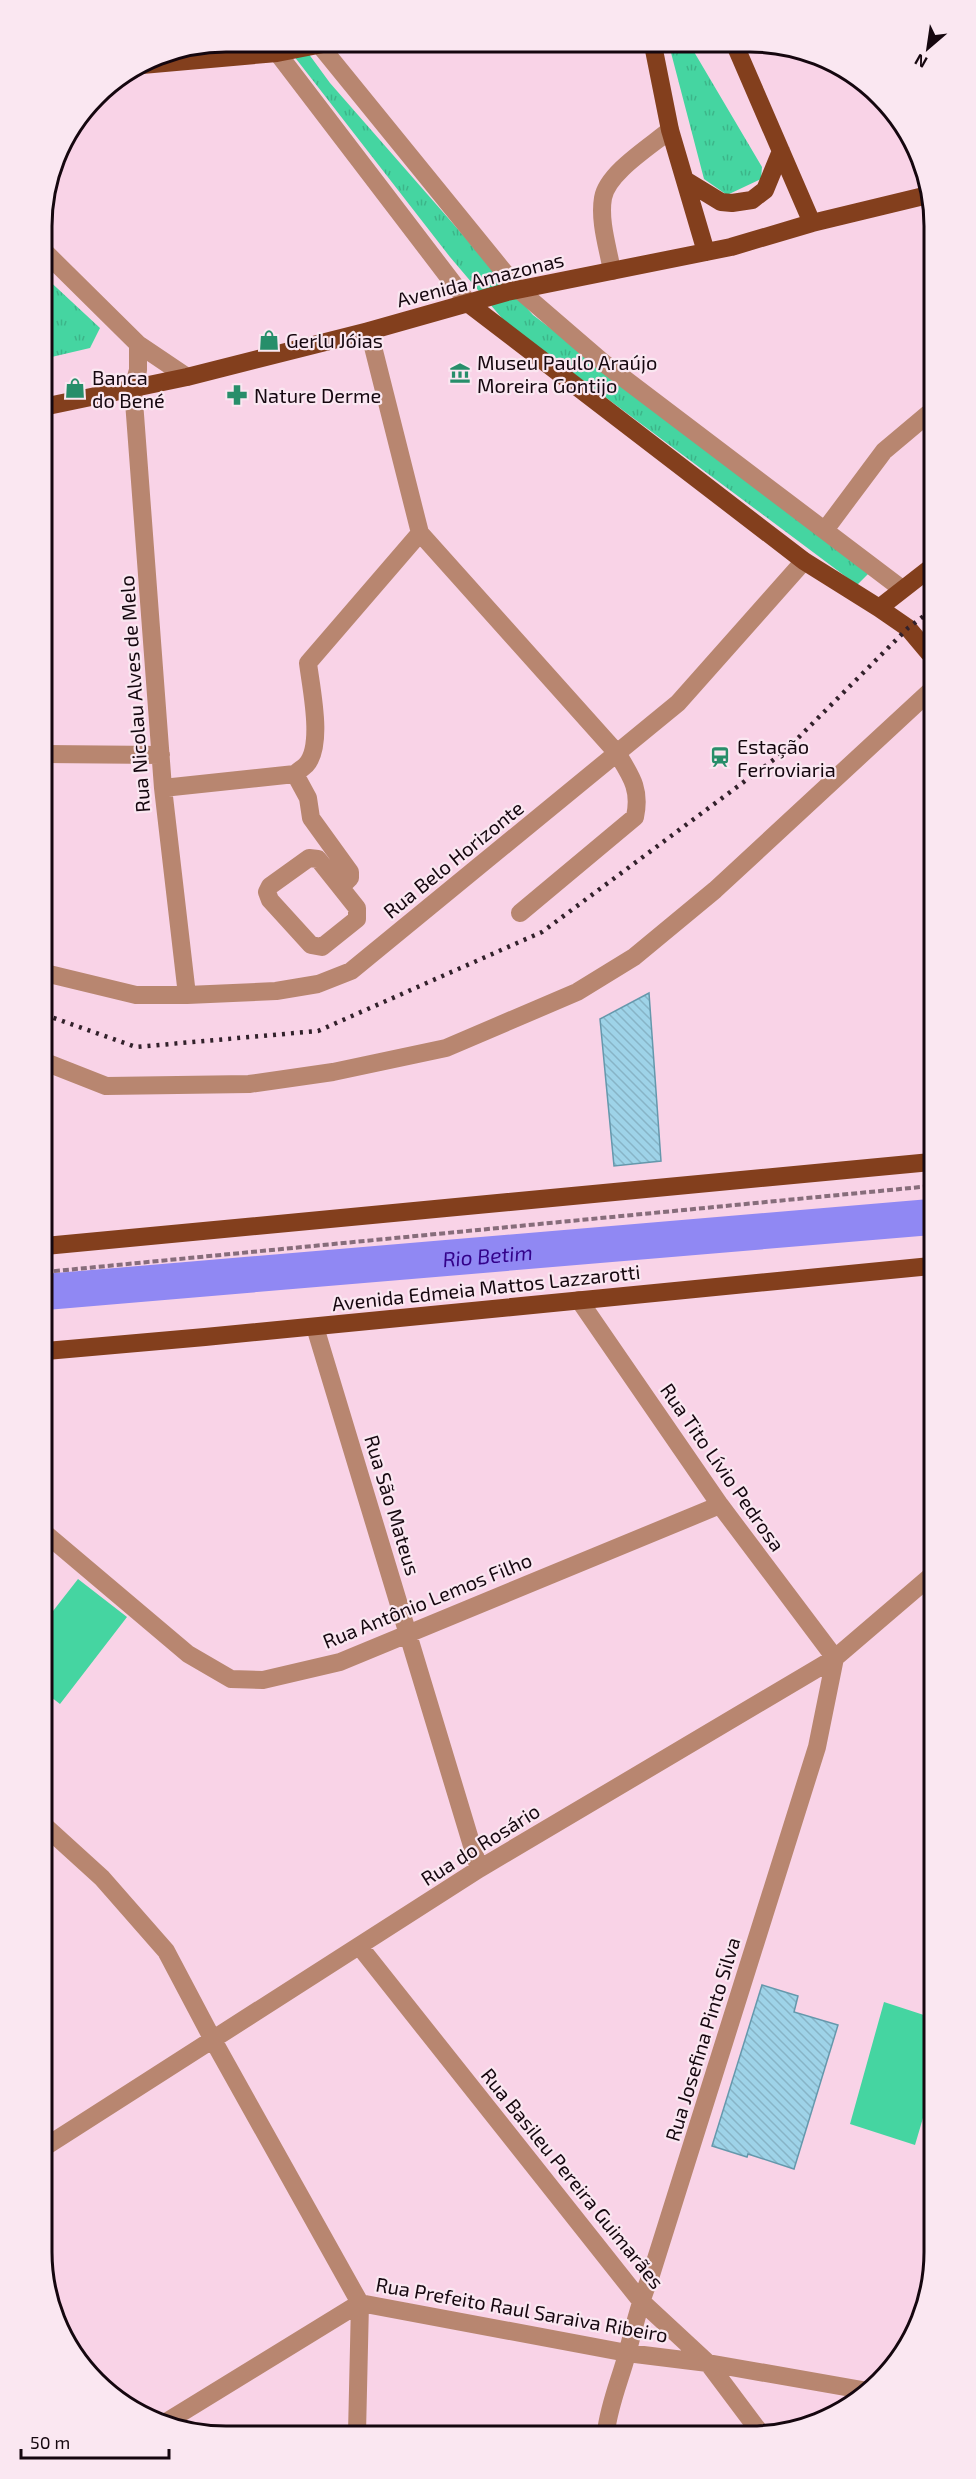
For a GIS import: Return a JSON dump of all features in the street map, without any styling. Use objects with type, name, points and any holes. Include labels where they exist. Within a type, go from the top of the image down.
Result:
[{"type":"main road","points":[[181,59],[232,53]]},
{"type":"main road","points":[[655,53],[670,130],[706,252]]},
{"type":"main road","points":[[738,53],[812,223]]},
{"type":"main road","points":[[685,180],[721,202],[752,200],[765,190],[781,151]]},
{"type":"main road","name":"Avenida Amazonas","points":[[53,405],[187,377],[518,290],[706,252],[921,197]]},
{"type":"main road","points":[[469,304],[804,561],[908,628],[924,647]]},
{"type":"main road","points":[[879,608],[924,573]]},
{"type":"main road","points":[[52,1245],[924,1163]]},
{"type":"main road","name":"Avenida Edmeia Mattos Lazzarotti","points":[[52,1350],[923,1267]]},
{"type":"street","points":[[277,53],[469,304]]},
{"type":"street","points":[[330,53],[518,290],[605,364],[903,589]]},
{"type":"street","points":[[612,271],[603,220],[603,197],[612,178],[670,130]]},
{"type":"street","points":[[53,261],[138,344],[187,377]]},
{"type":"street","points":[[369,331],[420,533],[617,753],[634,782],[639,800],[635,817],[520,913]]},
{"type":"street","name":"Rua Nicolau Alves de Melo","points":[[138,344],[138,370],[134,388],[163,788],[187,995]]},
{"type":"street","points":[[825,530],[884,451],[924,417]]},
{"type":"street","points":[[163,788],[295,774],[307,764],[314,748],[315,715],[308,663],[420,533]]},
{"type":"street","name":"Rua Belo Horizonte","points":[[53,975],[136,995],[187,995],[276,991],[318,984],[351,970],[678,703],[804,561]]},
{"type":"street","points":[[53,1065],[106,1086],[249,1084],[333,1072],[446,1048],[577,992],[634,957],[715,890],[924,697]]},
{"type":"street","points":[[53,754],[161,755]]},
{"type":"street","points":[[295,774],[308,798],[310,818],[350,872],[350,878],[341,886]]},
{"type":"street","points":[[309,858],[318,859],[341,886],[357,908],[357,919],[321,947],[316,948],[270,900],[267,891],[270,886],[309,858]]},
{"type":"street","name":"Rua Tito Lívio Pedrosa","points":[[579,1300],[720,1505],[835,1658]]},
{"type":"street","name":"Rua São Mateus","points":[[315,1327],[479,1869]]},
{"type":"street","name":"Rua Antônio Lemos Filho","points":[[52,1539],[188,1654],[231,1679],[263,1680],[340,1662],[720,1505]]},
{"type":"street","name":"Rua do Rosário","points":[[52,2142],[479,1869],[835,1658],[923,1582]]},
{"type":"street","name":"Rua Josefina Pinto Silva","points":[[607,2426],[640,2300],[650,2278],[817,1747],[835,1658]]},
{"type":"street","points":[[52,1833],[102,1878],[166,1951],[360,2303],[357,2426]]},
{"type":"street","name":"Rua Basileu Pereira Guimarães","points":[[360,1947],[640,2300],[708,2363],[755,2426]]},
{"type":"street","name":"Rua Prefeito Raul Saraiva Ribeiro","points":[[174,2418],[360,2303],[627,2353],[708,2363],[856,2389]]},
{"type":"path","points":[[52,1271],[924,1187]]},
{"type":"green space","points":[[292,53],[308,53],[330,83],[533,315],[871,571],[857,585],[506,323],[450,257]]},
{"type":"green space","points":[[671,53],[695,53],[762,167],[761,179],[727,195],[704,179]]},
{"type":"green space","points":[[53,284],[100,328],[90,348],[53,357]]},
{"type":"green space","points":[[78,1579],[127,1617],[60,1704],[52,1698],[52,1612]]},
{"type":"green space","points":[[884,2002],[923,2015],[923,2118],[915,2145],[850,2124]]},
{"type":"building","points":[[649,993],[661,1161],[614,1166],[600,1019]]},
{"type":"building","points":[[762,1985],[798,1996],[794,2012],[838,2025],[794,2169],[748,2154],[747,2157],[712,2146]]},
{"type":"waterway","name":"Rio Betim","points":[[52,1291],[924,1218]]},
{"type":"railway","points":[[53,1018],[136,1047],[318,1031],[542,932],[784,752],[908,628],[924,616]]},
{"type":"place","name":"Gerlu Jóias","points":[[269,340]]},
{"type":"place","name":"Museu Paulo Araújo Moreira Gontijo","points":[[460,373]]},
{"type":"place","name":"Banca do Bené","points":[[75,388]]},
{"type":"place","name":"Nature Derme","points":[[237,395]]},
{"type":"place","name":"Estação Ferroviaria","points":[[720,757]]}]
